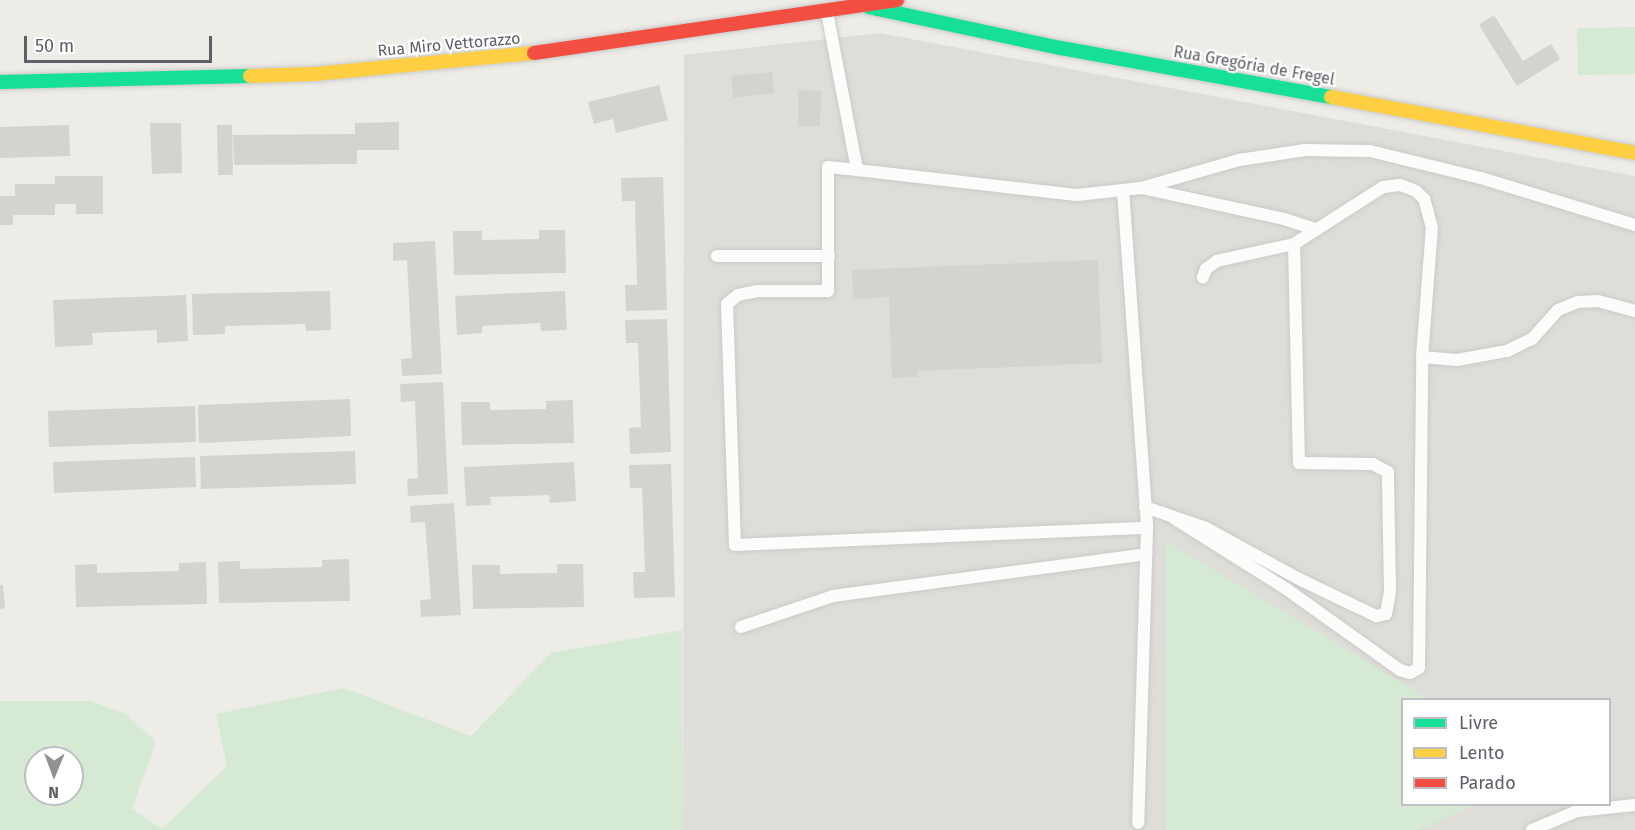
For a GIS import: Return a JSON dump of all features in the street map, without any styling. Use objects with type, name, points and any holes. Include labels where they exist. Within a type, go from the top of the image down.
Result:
[{"type":"street","name":"Rua Miro Vettorazzo","points":[[0,82],[315,74],[545,52],[897,0]]},
{"type":"street","name":"Rua Gregória de Fregel","points":[[867,6],[1061,48],[1635,153]]},
{"type":"lane","points":[[827,12],[857,171]]},
{"type":"lane","points":[[1147,528],[735,545],[727,304],[738,295],[758,291],[828,291],[828,167],[1077,195],[1142,188],[1239,160],[1305,150],[1370,151],[1481,178],[1635,225]]},
{"type":"lane","points":[[1175,519],[1410,673],[1419,668],[1422,357],[1432,228],[1424,200],[1416,191],[1400,185],[1383,187],[1294,244],[1217,261],[1206,269],[1203,277]]},
{"type":"lane","points":[[1142,188],[1284,219],[1316,230]]},
{"type":"lane","points":[[1124,190],[1147,528],[1138,823]]},
{"type":"lane","points":[[1145,507],[1206,528],[1376,616],[1386,614],[1389,607],[1388,472],[1373,464],[1299,463],[1294,244]]},
{"type":"lane","points":[[717,256],[829,256]]},
{"type":"lane","points":[[1422,357],[1457,360],[1507,351],[1532,339],[1558,310],[1578,302],[1598,301],[1635,311]]},
{"type":"lane","points":[[741,627],[833,596],[1146,554]]},
{"type":"lane","points":[[1532,830],[1577,811],[1635,805]]},
{"type":"shaded area","points":[[880,33],[1635,176],[1635,830],[683,830],[684,55]]},
{"type":"green space","points":[[1635,27],[1635,74],[1578,75],[1577,28]]},
{"type":"green space","points":[[1166,541],[1427,698],[1401,698],[1401,806],[1472,806],[1419,830],[1166,830]]},
{"type":"green space","points":[[682,630],[683,830],[0,830],[0,701],[90,701],[126,714],[156,742],[132,809],[162,829],[227,766],[216,714],[344,688],[471,736],[551,653]]},
{"type":"building","points":[[1494,15],[1523,61],[1551,44],[1560,59],[1517,86],[1479,25]]},
{"type":"building","points":[[772,72],[774,93],[733,98],[731,76]]},
{"type":"building","points":[[659,85],[668,120],[616,133],[613,119],[594,124],[588,102]]},
{"type":"building","points":[[798,90],[821,91],[820,126],[798,126]]},
{"type":"building","points":[[399,122],[399,150],[357,150],[357,164],[234,165],[233,135],[355,134],[355,123]]},
{"type":"building","points":[[150,123],[181,123],[182,173],[152,174]]},
{"type":"building","points":[[69,125],[70,156],[0,158],[0,127]]},
{"type":"building","points":[[217,125],[232,125],[233,175],[218,175]]},
{"type":"building","points":[[55,176],[103,176],[103,214],[76,214],[76,204],[55,204],[55,215],[13,215],[13,225],[0,225],[0,196],[15,196],[15,184],[55,184]]},
{"type":"building","points":[[663,177],[667,310],[626,311],[625,285],[637,285],[635,201],[622,201],[621,178]]},
{"type":"building","points":[[539,230],[565,230],[566,273],[454,275],[453,231],[482,231],[482,240],[539,239]]},
{"type":"building","points":[[435,241],[442,374],[402,376],[401,359],[412,358],[407,260],[393,261],[393,243]]},
{"type":"building","points":[[1098,260],[1102,363],[917,371],[918,377],[892,378],[889,297],[853,299],[852,270]]},
{"type":"building","points":[[330,291],[331,330],[306,331],[305,324],[225,326],[225,334],[193,335],[192,294]]},
{"type":"building","points":[[565,291],[567,330],[541,331],[540,323],[482,326],[482,333],[457,335],[455,296]]},
{"type":"building","points":[[186,295],[188,341],[157,343],[157,330],[92,333],[93,345],[55,347],[53,300]]},
{"type":"building","points":[[667,319],[671,452],[630,454],[629,428],[641,427],[638,343],[626,343],[625,320]]},
{"type":"building","points":[[443,382],[448,494],[408,496],[407,479],[418,478],[415,401],[401,402],[400,384]]},
{"type":"building","points":[[350,399],[351,436],[199,443],[198,405]]},
{"type":"building","points":[[573,400],[574,443],[462,445],[461,402],[490,402],[490,410],[546,409],[546,401]]},
{"type":"building","points":[[195,406],[196,442],[49,447],[48,411]]},
{"type":"building","points":[[355,451],[356,484],[201,489],[200,456]]},
{"type":"building","points":[[195,457],[196,487],[54,493],[53,462]]},
{"type":"building","points":[[574,462],[576,501],[550,503],[549,495],[490,497],[491,505],[466,506],[464,467]]},
{"type":"building","points":[[671,464],[675,597],[634,598],[633,572],[645,572],[642,488],[630,488],[629,465]]},
{"type":"building","points":[[454,503],[461,615],[421,617],[420,600],[431,599],[425,522],[411,523],[410,506]]},
{"type":"building","points":[[349,559],[350,601],[219,603],[218,562],[240,561],[240,569],[322,567],[322,560]]},
{"type":"building","points":[[206,562],[207,604],[76,607],[75,565],[97,564],[97,573],[179,571],[179,563]]},
{"type":"building","points":[[557,564],[583,564],[584,607],[473,609],[472,565],[500,565],[500,574],[557,573]]},
{"type":"building","points":[[0,585],[3,585],[5,608],[0,609]]},
{"type":"traffic: fast","points":[[869,7],[1061,48],[1331,97]]},
{"type":"traffic: fast","points":[[0,82],[250,76]]},
{"type":"traffic: slow","points":[[250,76],[315,74],[534,53]]},
{"type":"traffic: slow","points":[[1331,97],[1635,153]]},
{"type":"traffic: jam","points":[[534,53],[897,0]]}]
